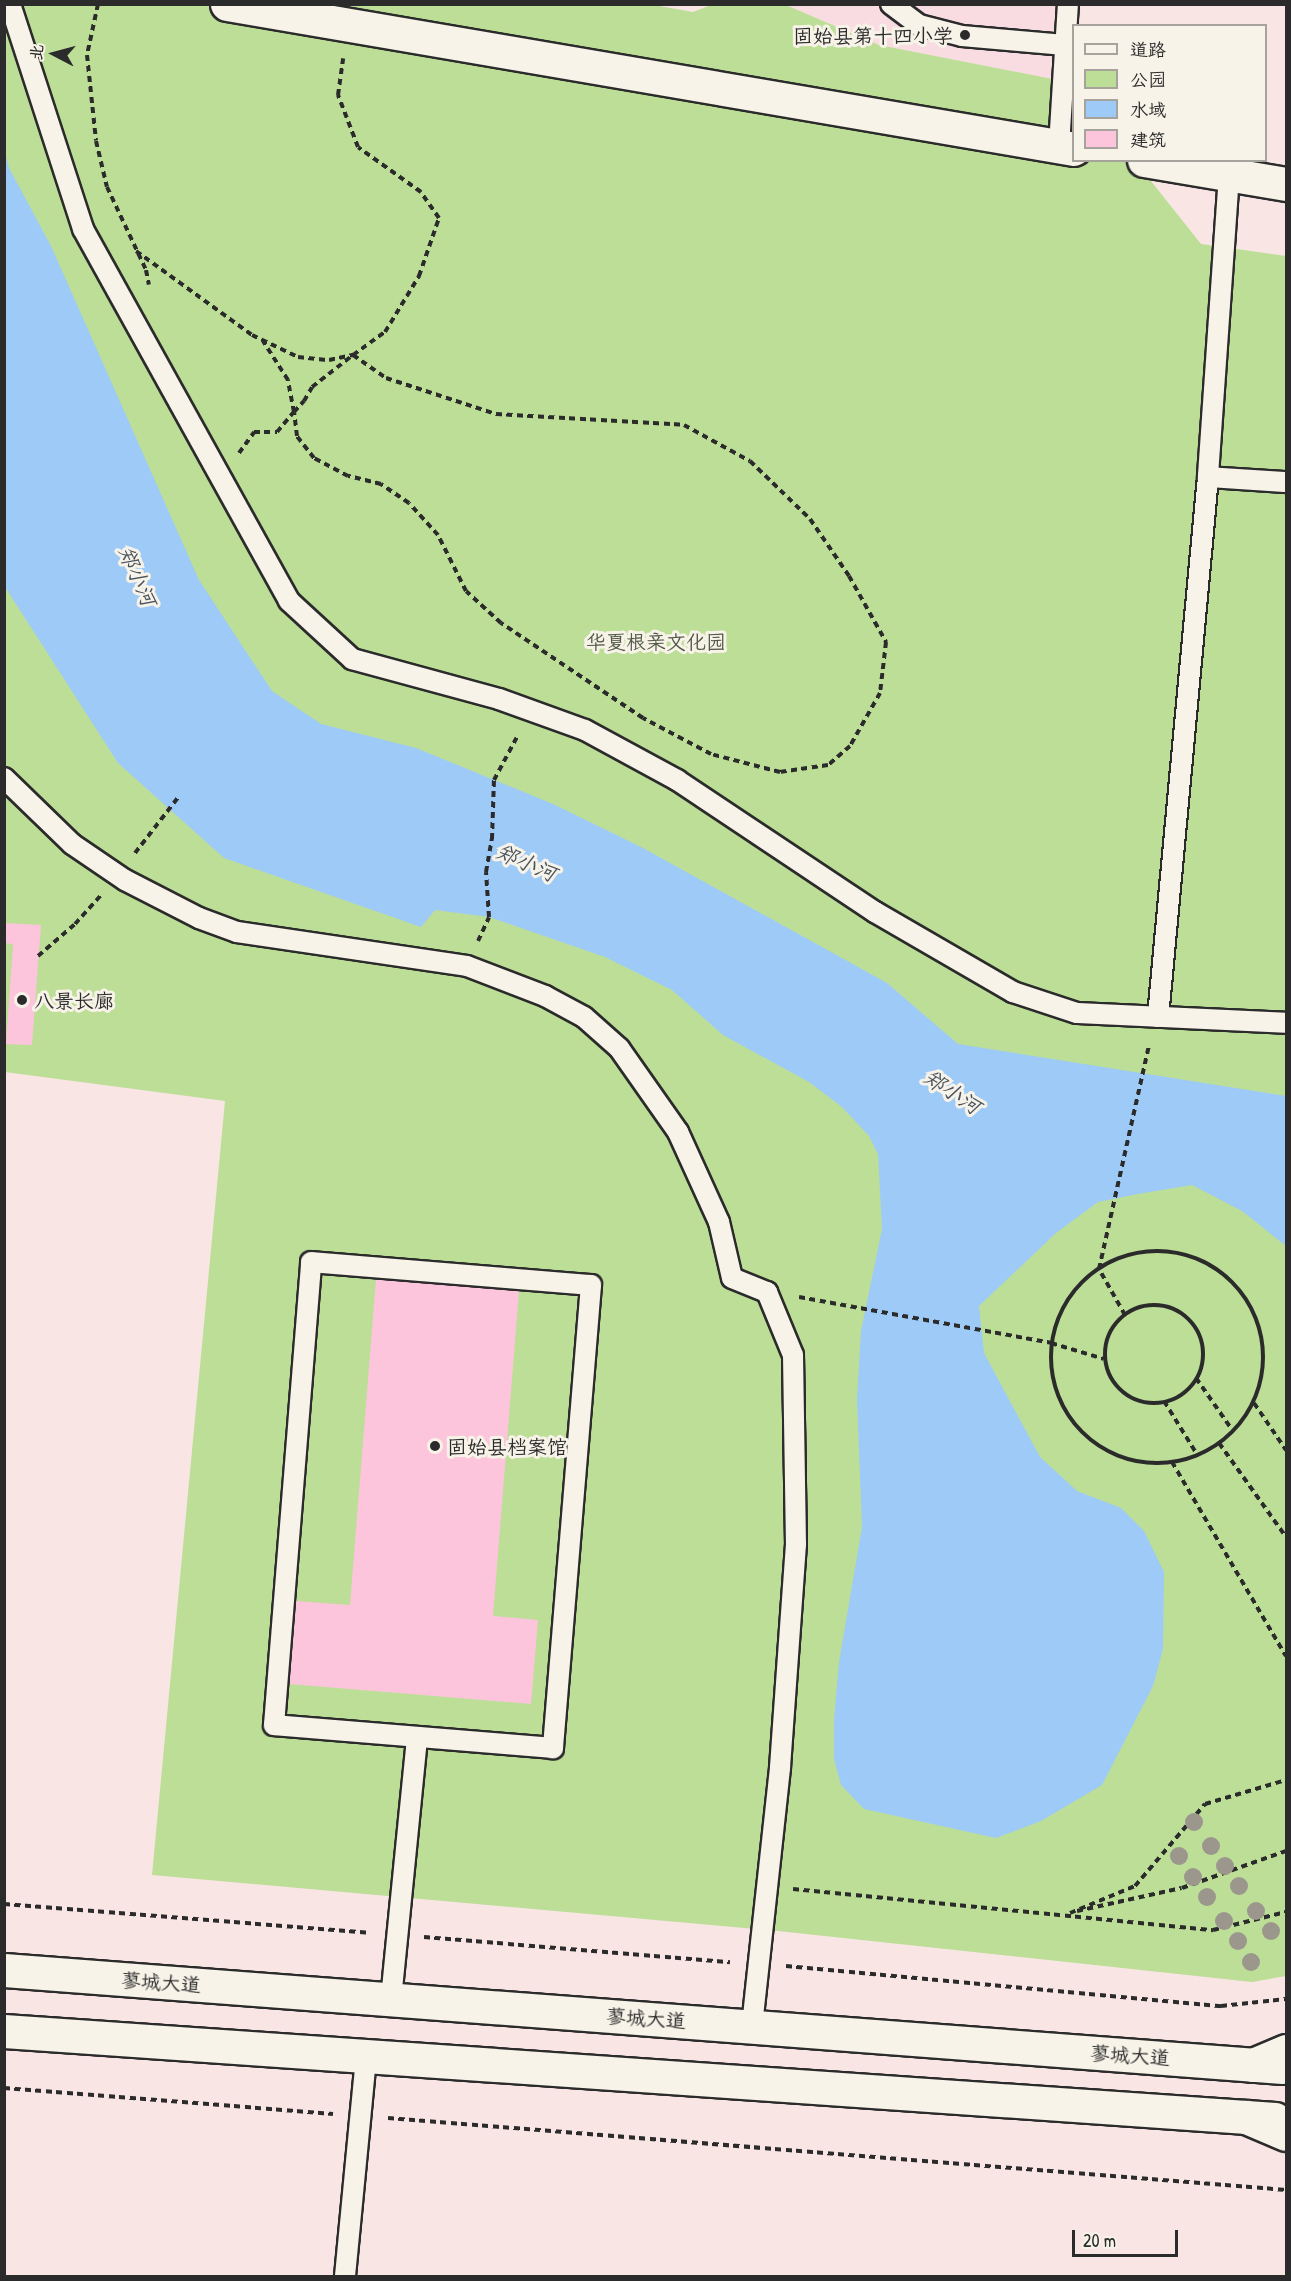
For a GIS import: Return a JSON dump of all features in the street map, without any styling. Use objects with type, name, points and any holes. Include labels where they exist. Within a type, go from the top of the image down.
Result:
[{"type":"main road","points":[[227,4],[308,11],[346,25],[1066,147]]},
{"type":"main road","points":[[1155,162],[1287,184]]},
{"type":"main road","name":"蓼城大道","points":[[4,1970],[1287,2067]]},
{"type":"main road","points":[[4,2031],[366,2058],[1287,2120]]},
{"type":"main road","points":[[1252,2065],[1287,2051]]},
{"type":"main road","points":[[1246,2117],[1287,2134]]},
{"type":"lane","points":[[10,4],[83,229],[289,601],[352,659],[530,710],[585,730],[677,780],[875,912],[1013,992],[1077,1013],[1287,1023]]},
{"type":"lane","points":[[891,4],[919,25],[962,36],[1065,45]]},
{"type":"lane","points":[[1066,147],[1065,45],[1068,4]]},
{"type":"lane","points":[[1158,1017],[1208,477],[1229,175]]},
{"type":"lane","points":[[1208,477],[1287,482]]},
{"type":"lane","points":[[4,778],[72,844],[125,880],[199,918],[237,933],[467,966],[545,996],[584,1017],[619,1048],[645,1081],[697,1169],[719,1222],[732,1278],[767,1292],[793,1355],[796,1544],[780,1768],[752,2026]]},
{"type":"lane","points":[[311,1262],[591,1285],[554,1748],[417,1737],[274,1725],[311,1262]]},
{"type":"lane","points":[[391,1999],[417,1737]]},
{"type":"lane","points":[[345,2277],[366,2058]]},
{"type":"path","points":[[98,4],[87,55],[96,141],[107,187],[146,270],[150,294],[133,320]]},
{"type":"path","points":[[224,484],[254,432],[277,432],[312,387],[385,332],[419,276],[439,219],[421,192],[358,147],[338,95],[346,25]]},
{"type":"path","points":[[136,251],[263,340],[298,357],[329,360],[353,355],[386,378],[496,414],[684,425],[750,461],[810,519],[849,576],[886,642],[880,693],[850,746],[828,765],[780,772],[711,754],[643,718],[501,623],[466,591],[438,535],[409,503],[381,484],[348,476],[314,458],[297,436],[288,380],[263,340]]},
{"type":"path","points":[[478,942],[489,917],[486,872],[492,839],[494,780],[530,710]]},
{"type":"path","points":[[1125,1314],[1100,1269],[1145,1057]]},
{"type":"path","points":[[1152,1249],[1189,1254],[1222,1271],[1247,1298],[1262,1333],[1264,1370],[1254,1403],[1233,1431],[1219,1443],[1198,1456],[1172,1462],[1125,1460],[1092,1443],[1067,1415],[1057,1389],[1051,1343],[1063,1308],[1085,1278],[1116,1258],[1152,1249]]},
{"type":"path","points":[[820,1301],[1051,1343],[1104,1359]]},
{"type":"path","points":[[1149,1305],[1168,1306],[1185,1316],[1197,1331],[1203,1349],[1196,1378],[1177,1398],[1164,1401],[1139,1401],[1122,1392],[1110,1377],[1104,1359],[1106,1340],[1125,1314],[1149,1305]]},
{"type":"path","points":[[1196,1378],[1233,1431]]},
{"type":"path","points":[[1164,1401],[1198,1456]]},
{"type":"path","points":[[1254,1403],[1287,1450]]},
{"type":"path","points":[[1219,1443],[1287,1537]]},
{"type":"path","points":[[1172,1462],[1287,1656]]},
{"type":"path","points":[[1067,1914],[1135,1886],[1205,1804],[1287,1780]]},
{"type":"path","points":[[1067,1914],[1182,1888],[1287,1851]]},
{"type":"path","points":[[767,1886],[1213,1930],[1287,1912]]},
{"type":"path","points":[[4,1904],[759,1964],[1221,2006],[1258,2005],[1287,2000]]},
{"type":"path","points":[[4,2088],[1287,2190]]},
{"type":"shaded area","name":"固始县第十四小学","points":[[786,5],[1081,5],[1079,24],[1072,24],[1072,83],[879,45]]},
{"type":"green space","name":"华夏根亲文化园","points":[[648,4],[693,12],[711,5],[786,5],[879,45],[1072,83],[1072,162],[1136,162],[1201,244],[1286,256],[1286,1976],[1252,1982],[778,1931],[152,1875],[225,1101],[5,1072],[5,5]]},
{"type":"water","name":"郑小河","points":[[5,153],[9,168],[51,246],[199,580],[272,691],[321,724],[416,748],[553,804],[643,848],[887,983],[958,1044],[1286,1096],[1286,1246],[1242,1211],[1192,1185],[1138,1194],[1098,1202],[1056,1233],[979,1306],[984,1353],[1040,1457],[1077,1491],[1121,1508],[1144,1531],[1164,1572],[1163,1649],[1153,1686],[1102,1785],[1041,1821],[996,1838],[864,1809],[841,1785],[834,1759],[834,1719],[839,1662],[862,1527],[857,1399],[861,1331],[882,1229],[878,1154],[869,1136],[842,1107],[809,1082],[723,1035],[672,990],[605,957],[489,917],[435,910],[421,927],[224,858],[118,763],[5,587]]},
{"type":"building","name":"八景长廊","points":[[4,923],[41,925],[32,1045],[6,1044],[13,944],[4,943]]},
{"type":"building","name":"固始县档案馆","points":[[376,1279],[519,1291],[493,1616],[538,1620],[531,1704],[289,1684],[296,1601],[350,1605]]},
{"type":"place","name":"固始县第十四小学","points":[[965,35]]},
{"type":"place","name":"八景长廊","points":[[22,1000]]},
{"type":"place","name":"固始县档案馆","points":[[435,1446]]}]
